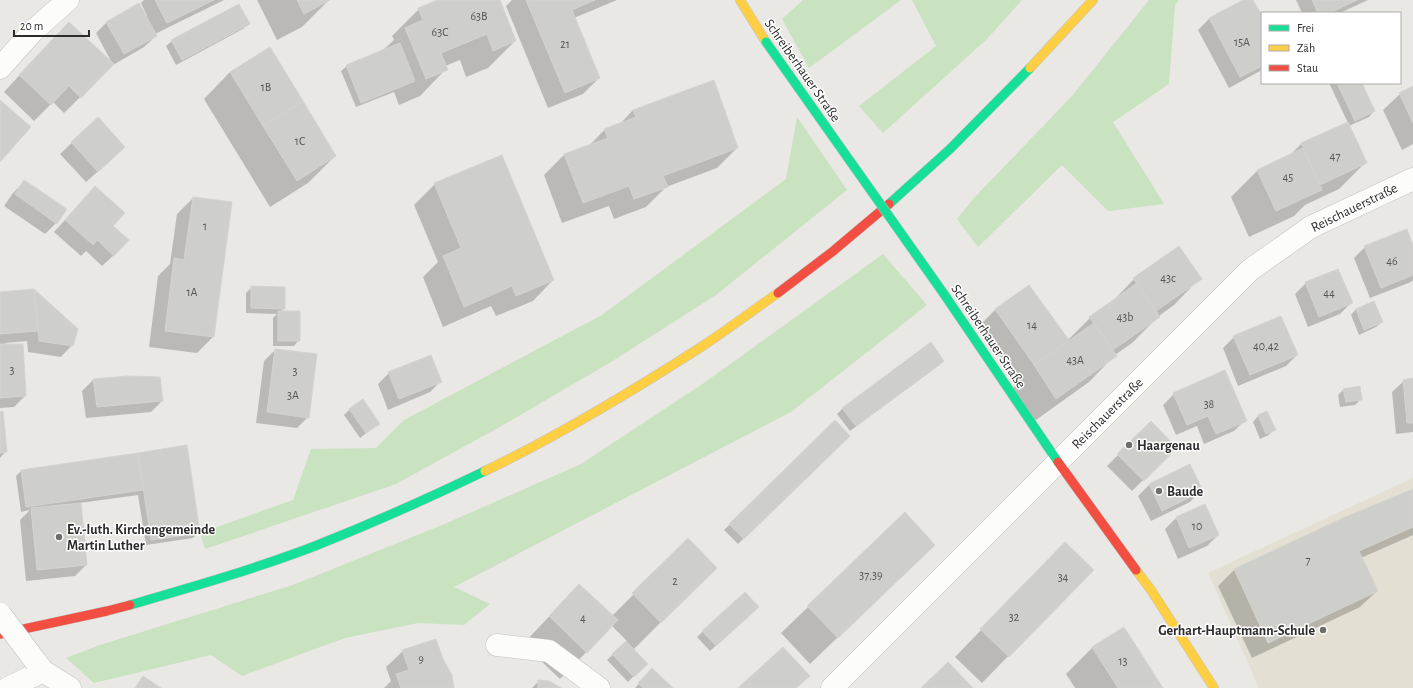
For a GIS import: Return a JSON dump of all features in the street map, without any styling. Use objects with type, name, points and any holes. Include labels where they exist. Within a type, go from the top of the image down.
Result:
[{"type":"main road","name":"Schreiberhauer Straße","points":[[740,0],[766,42],[944,294],[1058,462],[1151,590],[1214,688]]},
{"type":"main road","points":[[0,634],[59,622],[161,596],[292,555],[448,490],[546,441],[596,413],[695,352],[794,281],[848,238],[902,192],[984,115],[1093,0]]},
{"type":"street","points":[[0,68],[33,31],[68,0]]},
{"type":"street","name":"Reischauerstraße","points":[[832,688],[1250,270],[1311,227],[1413,179]]},
{"type":"street","points":[[0,614],[39,667],[70,688]]},
{"type":"street","points":[[497,645],[549,651],[599,688]]},
{"type":"street","points":[[8,688],[39,667]]},
{"type":"shaded area","name":"Gerhart-Hauptmann-Schule","points":[[1413,478],[1413,688],[1259,688],[1208,573]]},
{"type":"green space","points":[[803,0],[901,0],[809,68],[782,19]]},
{"type":"green space","points":[[912,0],[1022,0],[987,39],[883,133],[859,106],[936,46]]},
{"type":"green space","points":[[1149,0],[1179,0],[1175,5],[1169,84],[1113,122],[1164,204],[1108,211],[1062,165],[978,247],[957,219],[974,198],[1072,96]]},
{"type":"green space","points":[[797,117],[847,190],[716,295],[611,362],[505,424],[396,484],[205,549],[200,533],[293,500],[311,449],[376,448],[404,420],[602,315],[786,179]]},
{"type":"green space","points":[[883,254],[927,305],[791,412],[454,587],[490,604],[464,625],[418,623],[345,638],[242,676],[211,655],[94,683],[66,658],[100,645],[293,585],[447,523],[581,464],[704,383]]},
{"type":"building","points":[[155,0],[214,0],[167,23]]},
{"type":"building","points":[[297,0],[330,0],[304,14]]},
{"type":"building","points":[[438,0],[500,0],[516,41],[493,51],[487,34],[441,53],[448,70],[426,79],[405,28],[423,20],[418,8]]},
{"type":"building","points":[[526,0],[595,0],[572,10],[600,78],[565,93]]},
{"type":"building","points":[[1243,0],[1253,0],[1261,14],[1261,66],[1240,77],[1209,18]]},
{"type":"building","points":[[1312,0],[1357,0],[1332,12],[1318,12]]},
{"type":"building","points":[[139,3],[157,36],[124,54],[106,22]]},
{"type":"building","points":[[239,4],[250,24],[182,60],[171,40]]},
{"type":"building","points":[[69,22],[114,64],[81,98],[69,86],[51,105],[19,75]]},
{"type":"building","points":[[400,43],[415,81],[361,103],[346,65]]},
{"type":"building","points":[[270,47],[303,101],[263,126],[230,72]]},
{"type":"building","points":[[714,80],[738,148],[663,176],[668,187],[634,199],[629,186],[583,203],[564,154],[608,138],[604,129],[636,117],[633,110]]},
{"type":"building","points":[[1337,84],[1362,84],[1375,111],[1355,121]]},
{"type":"building","points":[[1413,86],[1413,123],[1399,93]]},
{"type":"building","points":[[0,100],[31,127],[0,162]]},
{"type":"building","points":[[303,101],[336,156],[297,181],[263,126]]},
{"type":"building","points":[[98,117],[125,147],[98,172],[71,142]]},
{"type":"building","points":[[1348,122],[1367,163],[1320,185],[1301,143]]},
{"type":"building","points":[[1303,148],[1322,190],[1276,211],[1257,170]]},
{"type":"building","points":[[502,155],[554,280],[516,296],[512,286],[464,307],[443,256],[461,248],[434,183]]},
{"type":"building","points":[[24,180],[67,209],[57,224],[15,194]]},
{"type":"building","points":[[95,186],[125,213],[113,226],[129,240],[114,256],[97,240],[93,245],[65,220]]},
{"type":"building","points":[[193,197],[232,202],[214,337],[165,331],[174,258],[184,260]]},
{"type":"building","points":[[1407,229],[1413,245],[1413,275],[1381,288],[1364,246]]},
{"type":"building","points":[[1179,246],[1202,279],[1156,311],[1133,278]]},
{"type":"building","points":[[1338,269],[1353,303],[1319,317],[1305,282]]},
{"type":"building","points":[[1137,283],[1160,317],[1113,350],[1089,317]]},
{"type":"building","points":[[1029,285],[1069,340],[1034,365],[995,309]]},
{"type":"building","points":[[251,286],[285,287],[285,309],[251,308]]},
{"type":"building","points":[[34,289],[38,331],[0,334],[0,292]]},
{"type":"building","points":[[34,289],[78,329],[73,346],[39,341]]},
{"type":"building","points":[[1374,301],[1383,322],[1364,330],[1356,309]]},
{"type":"building","points":[[278,311],[300,311],[300,341],[278,341]]},
{"type":"building","points":[[1281,316],[1298,355],[1250,375],[1233,336]]},
{"type":"building","points":[[1094,323],[1117,356],[1056,399],[1034,365]]},
{"type":"building","points":[[931,342],[944,361],[856,426],[842,408]]},
{"type":"building","points":[[0,344],[23,344],[26,396],[0,398]]},
{"type":"building","points":[[275,349],[317,354],[309,418],[267,412]]},
{"type":"building","points":[[431,355],[442,382],[399,399],[388,372]]},
{"type":"building","points":[[1225,370],[1247,421],[1216,434],[1208,416],[1187,425],[1173,393]]},
{"type":"building","points":[[128,376],[160,377],[163,401],[97,407],[93,379]]},
{"type":"building","points":[[1413,378],[1413,423],[1407,423],[1403,380]]},
{"type":"building","points":[[1360,386],[1362,400],[1346,402],[1343,389]]},
{"type":"building","points":[[363,399],[380,424],[366,433],[349,409]]},
{"type":"building","points":[[3,411],[7,452],[0,453],[0,412]]},
{"type":"building","points":[[1267,411],[1276,430],[1266,434],[1258,415]]},
{"type":"building","points":[[835,420],[850,436],[744,539],[729,524]]},
{"type":"building","points":[[1151,421],[1177,448],[1144,481],[1117,454]]},
{"type":"building","points":[[187,445],[200,533],[151,540],[138,453]]},
{"type":"building","points":[[138,453],[143,490],[26,507],[21,470]]},
{"type":"building","points":[[1190,464],[1203,491],[1162,511],[1149,484]]},
{"type":"building","points":[[1413,489],[1413,527],[1359,551],[1378,591],[1268,643],[1234,569],[1343,518]]},
{"type":"building","name":"Ev.-luth. Kirchengemeinde Martin Luther","points":[[81,503],[87,565],[37,570],[31,508]]},
{"type":"building","points":[[1205,504],[1219,535],[1189,548],[1176,517]]},
{"type":"building","points":[[905,512],[935,545],[838,638],[807,606]]},
{"type":"building","points":[[688,538],[717,568],[661,623],[632,593]]},
{"type":"building","points":[[1065,542],[1094,570],[1009,657],[980,629]]},
{"type":"building","points":[[579,584],[618,620],[587,653],[549,616]]},
{"type":"building","points":[[745,592],[759,607],[716,646],[702,631]]},
{"type":"building","points":[[1124,627],[1163,688],[1118,688],[1092,647]]},
{"type":"building","points":[[436,639],[443,659],[452,675],[454,688],[401,688],[396,674],[409,670],[402,650]]},
{"type":"building","points":[[626,641],[648,664],[634,677],[612,654]]},
{"type":"building","points":[[783,647],[810,676],[796,688],[738,688]]},
{"type":"building","points":[[948,662],[973,688],[921,688]]},
{"type":"building","points":[[652,668],[673,688],[643,688],[638,683]]},
{"type":"building","points":[[143,676],[161,688],[135,688]]},
{"type":"building","points":[[538,680],[549,681],[561,688],[538,688]]},
{"type":"traffic: fast","points":[[766,42],[944,294]]},
{"type":"traffic: fast","points":[[889,204],[950,149],[1030,68]]},
{"type":"traffic: fast","points":[[944,294],[1058,462]]},
{"type":"traffic: fast","points":[[130,605],[246,570],[315,546],[401,510],[485,471]]},
{"type":"traffic: slow","points":[[740,0],[766,42]]},
{"type":"traffic: slow","points":[[1030,68],[1093,0]]},
{"type":"traffic: slow","points":[[485,471],[541,443],[622,397],[701,347],[778,293]]},
{"type":"traffic: slow","points":[[1136,570],[1151,590],[1214,688]]},
{"type":"traffic: jam","points":[[778,293],[832,252],[889,204]]},
{"type":"traffic: jam","points":[[1058,462],[1136,570]]},
{"type":"traffic: jam","points":[[0,634],[130,605]]},
{"type":"place","name":"Haargenau","points":[[1129,445]]},
{"type":"place","name":"Baude","points":[[1159,491]]},
{"type":"place","name":"Ev.-luth. Kirchengemeinde Martin Luther","points":[[59,537]]},
{"type":"place","name":"Gerhart-Hauptmann-Schule","points":[[1323,630]]}]
